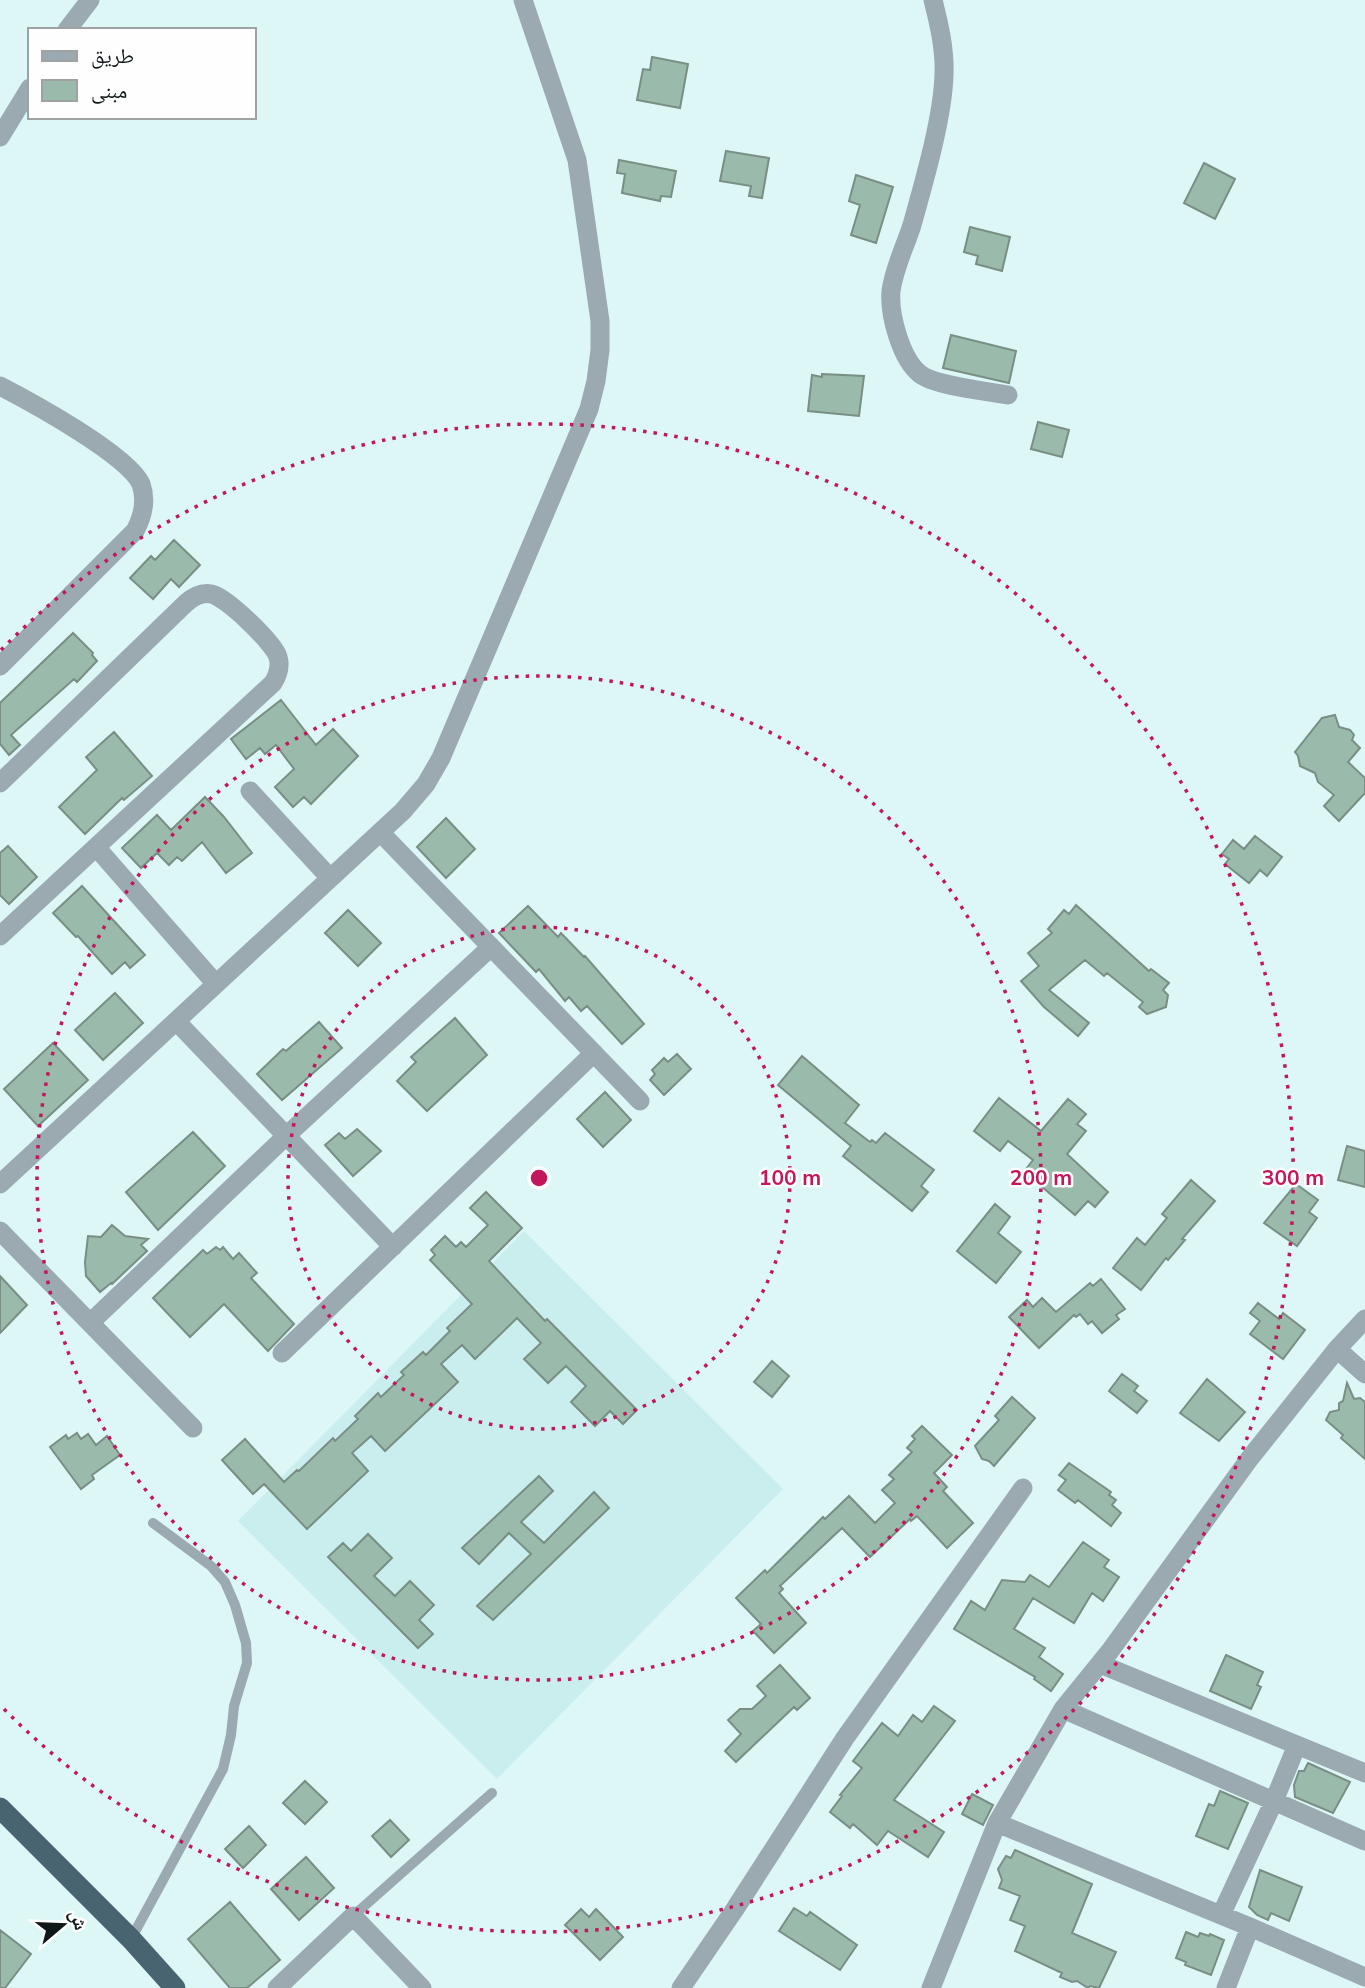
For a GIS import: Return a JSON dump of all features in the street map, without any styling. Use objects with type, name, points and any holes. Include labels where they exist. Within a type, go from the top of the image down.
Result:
[{"type":"highway","points":[[0,1808],[131,1939],[175,1988]]},
{"type":"street","points":[[69,28],[90,0]]},
{"type":"street","points":[[0,1184],[380,832],[415,798],[441,758],[589,409],[600,350],[600,321],[577,160],[523,0]]},
{"type":"street","points":[[933,0],[943,62],[940,102],[911,226],[894,275],[891,307],[899,340],[914,368],[922,376],[938,382],[1008,394]]},
{"type":"street","points":[[0,137],[28,91]]},
{"type":"street","points":[[0,386],[66,424],[130,469],[140,484],[144,502],[135,531],[0,666]]},
{"type":"street","points":[[0,783],[191,598],[205,593],[219,596],[273,647],[279,661],[277,677],[273,683],[0,936]]},
{"type":"street","points":[[250,792],[330,878]]},
{"type":"street","points":[[380,832],[640,1101]]},
{"type":"street","points":[[96,847],[216,984]]},
{"type":"street","points":[[90,1323],[286,1136],[491,947]]},
{"type":"street","points":[[176,1021],[393,1247]]},
{"type":"street","points":[[282,1353],[594,1053]]},
{"type":"street","points":[[0,1231],[193,1429]]},
{"type":"street","points":[[931,1988],[997,1823],[1063,1709],[1100,1664],[1250,1458],[1337,1349],[1365,1319]]},
{"type":"street","points":[[1337,1349],[1365,1374]]},
{"type":"street","points":[[681,1988],[845,1738],[1023,1488]]},
{"type":"street","points":[[1100,1664],[1365,1773]]},
{"type":"street","points":[[1063,1709],[1365,1841]]},
{"type":"street","points":[[1222,1915],[1275,1801],[1297,1745]]},
{"type":"street","points":[[997,1823],[1365,1977]]},
{"type":"street","points":[[278,1988],[353,1916],[422,1988]]},
{"type":"street","points":[[1227,1988],[1250,1927]]},
{"type":"lane","points":[[131,1939],[223,1769],[234,1706],[247,1663],[246,1643],[225,1582],[211,1566],[153,1523]]},
{"type":"lane","points":[[353,1916],[492,1793]]},
{"type":"shaded area","points":[[524,1231],[783,1489],[497,1779],[238,1521]]},
{"type":"building","points":[[652,57],[688,64],[680,108],[637,100],[643,69],[650,70]]},
{"type":"building","points":[[726,151],[769,158],[762,198],[749,196],[751,186],[720,181]]},
{"type":"building","points":[[619,160],[676,171],[671,197],[661,196],[660,201],[622,193],[625,174],[617,173]]},
{"type":"building","points":[[1204,163],[1235,179],[1215,219],[1184,203]]},
{"type":"building","points":[[856,175],[893,187],[876,243],[851,235],[860,205],[849,201]]},
{"type":"building","points":[[970,227],[1010,237],[1002,271],[976,264],[978,256],[964,252]]},
{"type":"building","points":[[951,335],[1016,351],[1009,383],[943,368]]},
{"type":"building","points":[[822,374],[864,376],[859,416],[808,411],[812,375],[822,377]]},
{"type":"building","points":[[1038,422],[1069,430],[1062,457],[1031,449]]},
{"type":"building","points":[[174,540],[200,565],[179,587],[171,579],[153,599],[130,578],[151,556],[155,560]]},
{"type":"building","points":[[73,633],[93,653],[97,661],[77,682],[74,679],[11,735],[20,745],[9,755],[0,744],[0,703]]},
{"type":"building","points":[[281,700],[316,745],[333,729],[358,756],[311,804],[304,797],[293,807],[275,787],[294,769],[276,745],[265,754],[260,748],[246,759],[231,739]]},
{"type":"building","points":[[1335,715],[1339,727],[1350,730],[1354,735],[1352,740],[1360,748],[1348,762],[1365,778],[1365,793],[1339,821],[1324,806],[1334,795],[1318,782],[1315,773],[1300,766],[1295,752],[1322,718]]},
{"type":"building","points":[[114,732],[152,776],[124,800],[122,798],[85,834],[59,807],[97,770],[86,757]]},
{"type":"building","points":[[205,797],[252,853],[226,873],[202,842],[182,861],[177,857],[169,865],[157,853],[141,868],[122,848],[157,815],[171,830]]},
{"type":"building","points":[[446,818],[475,849],[446,878],[417,847]]},
{"type":"building","points":[[1255,836],[1282,857],[1267,876],[1260,870],[1249,883],[1225,864],[1229,859],[1222,854],[1233,840],[1244,849]]},
{"type":"building","points":[[8,846],[37,877],[9,904],[0,895],[0,853]]},
{"type":"building","points":[[82,886],[145,955],[130,968],[125,962],[112,974],[53,913]]},
{"type":"building","points":[[1076,905],[1149,971],[1151,969],[1169,983],[1163,990],[1168,995],[1166,1007],[1147,1014],[1139,1007],[1143,1002],[1107,973],[1104,976],[1085,960],[1049,990],[1089,1023],[1078,1036],[1044,1007],[1021,981],[1039,966],[1028,953],[1052,933],[1048,929],[1064,910],[1069,914]]},
{"type":"building","points":[[528,906],[558,937],[561,933],[585,956],[644,1024],[622,1044],[587,1006],[581,1011],[569,997],[565,1001],[539,969],[536,972],[499,933]]},
{"type":"building","points":[[348,910],[381,943],[358,966],[325,933]]},
{"type":"building","points":[[115,993],[143,1023],[103,1060],[75,1030]]},
{"type":"building","points":[[455,1018],[487,1055],[427,1111],[397,1081],[416,1062],[411,1057]]},
{"type":"building","points":[[319,1022],[342,1048],[282,1100],[257,1074],[283,1049],[286,1051]]},
{"type":"building","points":[[53,1043],[88,1080],[38,1126],[4,1089]]},
{"type":"building","points":[[677,1054],[691,1069],[664,1095],[650,1080],[655,1074],[652,1070],[664,1058],[668,1062]]},
{"type":"building","points":[[802,1056],[859,1105],[845,1123],[870,1142],[872,1140],[876,1143],[885,1133],[934,1170],[921,1186],[928,1192],[912,1211],[843,1156],[851,1146],[778,1085]]},
{"type":"building","points":[[605,1092],[631,1120],[603,1147],[577,1119]]},
{"type":"building","points":[[999,1098],[1041,1131],[1068,1099],[1086,1114],[1077,1124],[1086,1131],[1067,1154],[1108,1192],[1095,1207],[1088,1201],[1075,1215],[1034,1180],[1033,1182],[1022,1174],[1033,1160],[1008,1141],[1000,1151],[974,1131]]},
{"type":"building","points":[[357,1129],[381,1151],[353,1176],[325,1145],[339,1133],[345,1139]]},
{"type":"building","points":[[193,1132],[225,1166],[158,1230],[126,1192]]},
{"type":"building","points":[[1347,1146],[1365,1151],[1365,1187],[1338,1180]]},
{"type":"building","points":[[1191,1180],[1215,1201],[1141,1290],[1113,1268],[1137,1238],[1145,1245],[1167,1218],[1162,1214]]},
{"type":"building","points":[[1296,1184],[1318,1200],[1309,1212],[1317,1218],[1297,1246],[1264,1223]]},
{"type":"building","points":[[486,1192],[522,1228],[489,1261],[545,1321],[547,1319],[637,1410],[623,1424],[610,1411],[595,1426],[571,1402],[586,1386],[566,1366],[548,1383],[524,1359],[541,1343],[517,1318],[475,1359],[462,1345],[441,1364],[458,1382],[385,1451],[371,1436],[352,1453],[368,1471],[307,1529],[264,1484],[253,1494],[222,1460],[245,1439],[284,1482],[333,1438],[335,1441],[358,1419],[355,1416],[378,1393],[381,1397],[404,1375],[401,1372],[423,1352],[426,1355],[450,1331],[447,1328],[472,1304],[430,1260],[435,1255],[431,1250],[445,1236],[456,1247],[461,1242],[466,1247],[488,1225],[470,1208]]},
{"type":"building","points":[[995,1204],[1010,1217],[998,1233],[1021,1252],[996,1283],[957,1251]]},
{"type":"building","points":[[112,1225],[125,1236],[148,1239],[141,1245],[147,1251],[100,1292],[86,1276],[88,1236],[101,1237]]},
{"type":"building","points":[[216,1247],[220,1250],[223,1247],[233,1259],[239,1253],[257,1273],[251,1278],[294,1324],[268,1351],[224,1304],[190,1337],[153,1298],[203,1250],[207,1254]]},
{"type":"building","points":[[0,1276],[27,1305],[0,1333]]},
{"type":"building","points":[[1101,1279],[1125,1309],[1116,1315],[1119,1319],[1102,1333],[1092,1321],[1088,1324],[1080,1314],[1076,1317],[1074,1315],[1039,1348],[1009,1317],[1027,1300],[1033,1307],[1042,1298],[1056,1312],[1090,1283],[1093,1286]]},
{"type":"building","points":[[1258,1303],[1279,1319],[1283,1313],[1305,1330],[1283,1359],[1250,1334],[1260,1321],[1250,1313]]},
{"type":"building","points":[[772,1361],[789,1376],[772,1397],[754,1382]]},
{"type":"building","points":[[1122,1374],[1138,1386],[1134,1391],[1147,1401],[1137,1413],[1109,1391]]},
{"type":"building","points":[[1207,1379],[1245,1412],[1219,1441],[1180,1413]]},
{"type":"building","points":[[1347,1383],[1354,1399],[1360,1398],[1365,1402],[1365,1459],[1341,1438],[1343,1435],[1326,1420],[1330,1412],[1339,1410]]},
{"type":"building","points":[[1012,1397],[1035,1418],[994,1466],[982,1459],[975,1446],[999,1420],[995,1416]]},
{"type":"building","points":[[922,1426],[952,1455],[934,1473],[947,1487],[943,1491],[973,1523],[947,1548],[917,1516],[911,1521],[910,1519],[870,1557],[842,1528],[780,1586],[783,1589],[779,1593],[806,1623],[774,1653],[753,1631],[761,1624],[736,1598],[765,1570],[767,1573],[823,1517],[825,1519],[849,1496],[875,1523],[895,1503],[882,1490],[894,1479],[889,1475],[912,1452],[907,1448],[915,1439],[912,1436]]},
{"type":"building","points":[[77,1433],[81,1439],[88,1434],[96,1445],[107,1436],[120,1455],[92,1475],[94,1479],[81,1489],[50,1447],[66,1435],[68,1439]]},
{"type":"building","points":[[1069,1463],[1111,1492],[1109,1495],[1116,1500],[1112,1505],[1121,1513],[1111,1526],[1078,1500],[1075,1503],[1058,1490],[1066,1480],[1059,1475]]},
{"type":"building","points":[[539,1476],[553,1491],[521,1522],[544,1543],[594,1492],[609,1508],[493,1620],[477,1606],[531,1554],[509,1533],[479,1564],[462,1548]]},
{"type":"building","points":[[368,1534],[392,1558],[374,1576],[395,1596],[410,1581],[434,1605],[419,1620],[433,1634],[418,1648],[328,1557],[343,1543],[351,1551]]},
{"type":"building","points":[[1083,1542],[1109,1560],[1104,1567],[1119,1577],[1103,1601],[1092,1593],[1074,1623],[1033,1598],[1014,1629],[1045,1648],[1039,1657],[1063,1674],[1051,1691],[1034,1679],[1035,1677],[954,1629],[971,1601],[985,1610],[1002,1580],[1025,1582],[1030,1575],[1049,1587]]},
{"type":"building","points":[[1226,1655],[1263,1672],[1257,1685],[1261,1687],[1251,1709],[1210,1691]]},
{"type":"building","points":[[780,1665],[810,1698],[797,1710],[794,1707],[736,1762],[725,1751],[741,1734],[728,1720],[740,1709],[752,1709],[766,1696],[757,1686]]},
{"type":"building","points":[[934,1706],[955,1721],[894,1800],[944,1832],[928,1857],[888,1831],[877,1845],[853,1824],[850,1828],[830,1812],[862,1768],[853,1761],[882,1723],[898,1736],[913,1715],[922,1722]]},
{"type":"building","points":[[1308,1763],[1350,1782],[1333,1813],[1295,1797],[1294,1785],[1299,1771],[1304,1771]]},
{"type":"building","points":[[305,1781],[327,1802],[305,1824],[283,1803]]},
{"type":"building","points":[[1220,1791],[1248,1803],[1228,1849],[1196,1836],[1209,1804],[1214,1806]]},
{"type":"building","points":[[972,1794],[993,1805],[983,1825],[962,1814]]},
{"type":"building","points":[[390,1820],[409,1840],[391,1857],[372,1836]]},
{"type":"building","points":[[249,1826],[266,1845],[243,1868],[225,1849]]},
{"type":"building","points":[[1015,1850],[1092,1884],[1072,1933],[1116,1952],[1099,1988],[1088,1988],[1077,1981],[1072,1982],[1060,1977],[1062,1973],[1015,1951],[1025,1926],[1010,1920],[1020,1896],[999,1888],[1002,1880],[998,1869],[1006,1856],[1011,1858]]},
{"type":"building","points":[[306,1857],[334,1888],[299,1920],[271,1889]]},
{"type":"building","points":[[1260,1870],[1302,1887],[1289,1921],[1271,1913],[1268,1920],[1249,1907]]},
{"type":"building","points":[[230,1902],[280,1960],[247,1988],[230,1988],[188,1939]]},
{"type":"building","points":[[794,1908],[807,1916],[810,1912],[857,1945],[840,1970],[779,1931]]},
{"type":"building","points":[[581,1909],[589,1917],[596,1909],[623,1937],[600,1960],[565,1925]]},
{"type":"building","points":[[0,1930],[31,1954],[5,1988],[0,1988]]},
{"type":"building","points":[[1186,1932],[1198,1937],[1200,1933],[1210,1934],[1224,1940],[1211,1975],[1185,1965],[1186,1962],[1176,1958]]}]
